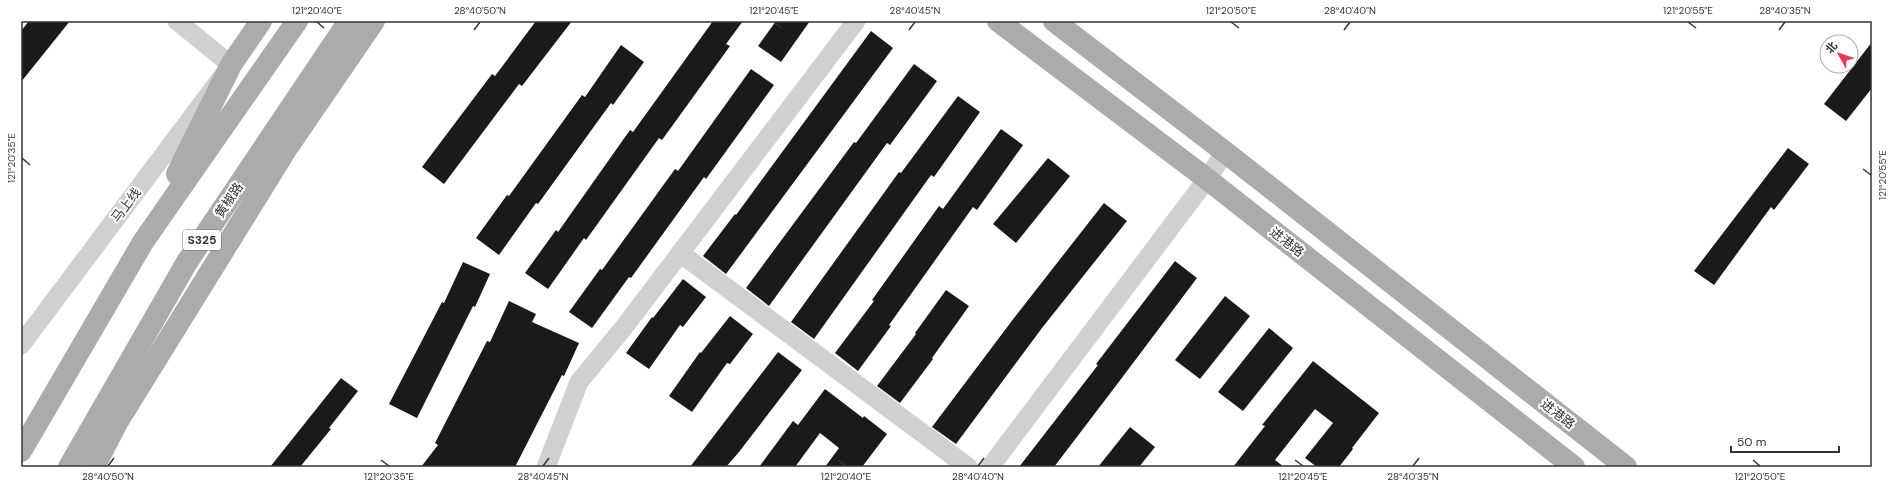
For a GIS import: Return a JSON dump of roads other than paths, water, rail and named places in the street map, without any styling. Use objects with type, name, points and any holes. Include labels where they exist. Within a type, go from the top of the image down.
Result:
[{"type":"main road","points":[[21,451],[143,242],[231,65],[261,21]]},
{"type":"main road","points":[[143,242],[297,21]]},
{"type":"main road","name":"黄椒路","points":[[69,467],[187,262],[349,21]]},
{"type":"main road","points":[[94,467],[118,421],[287,148],[374,21]]},
{"type":"main road","name":"进港路","points":[[998,21],[1207,179],[1574,467]]},
{"type":"main road","name":"进港路","points":[[1054,21],[1225,152],[1626,467]]},
{"type":"street","points":[[177,21],[231,65]]},
{"type":"street","points":[[546,467],[578,382],[625,326],[856,21]]},
{"type":"street","name":"马上线","points":[[21,345],[231,65]]},
{"type":"street","points":[[990,467],[1207,179],[1225,152]]},
{"type":"street","points":[[680,253],[968,467]]}]
